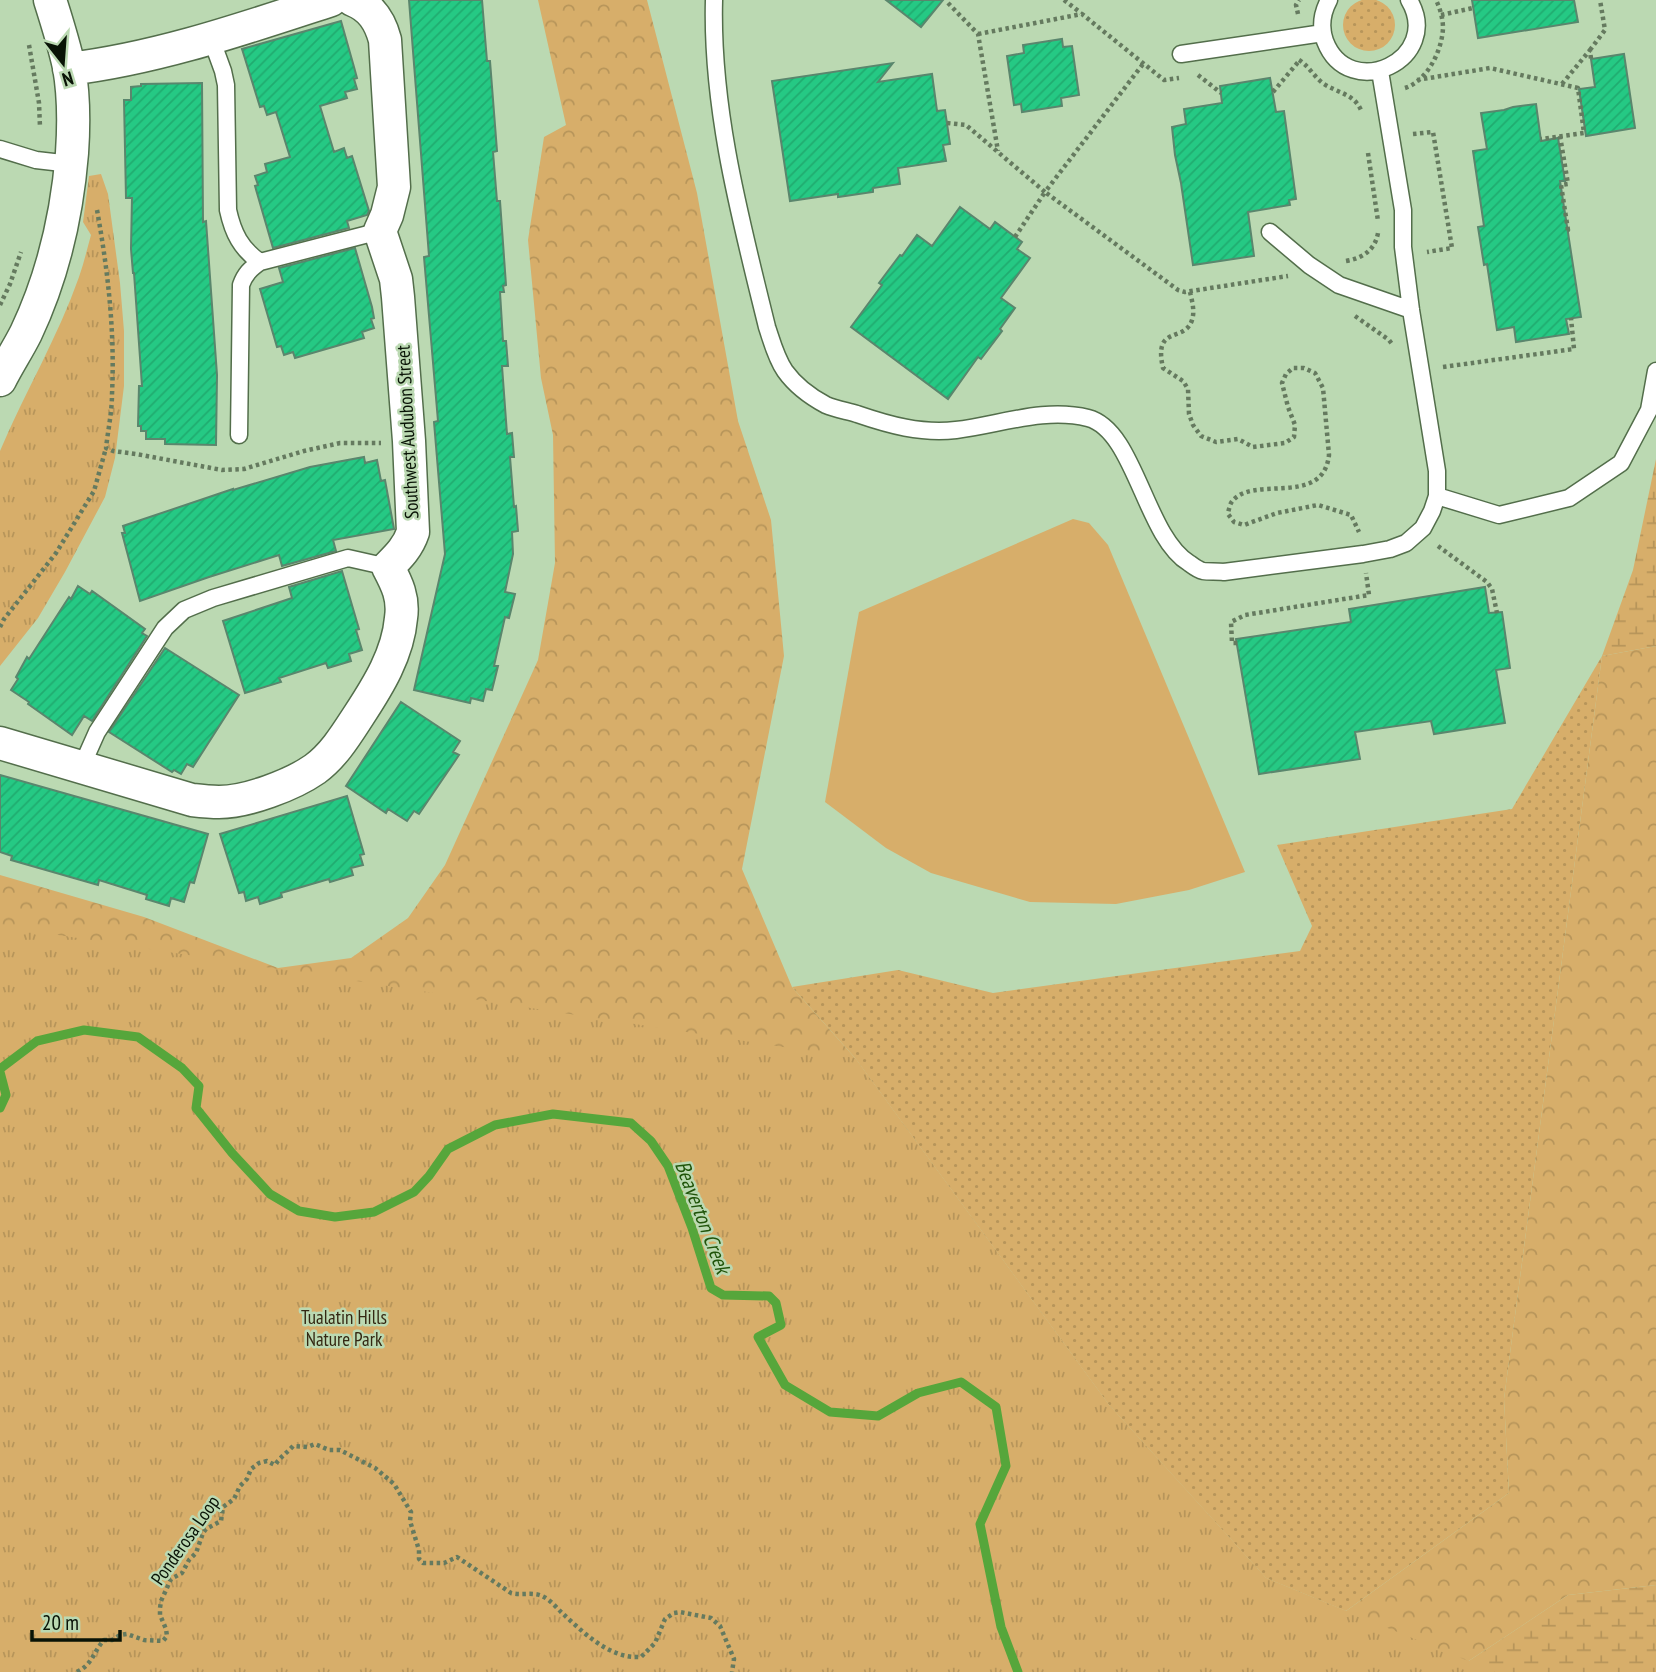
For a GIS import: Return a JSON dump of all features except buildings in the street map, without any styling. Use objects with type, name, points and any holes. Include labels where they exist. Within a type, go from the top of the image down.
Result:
[{"type":"street","points":[[1,377],[26,333],[53,261],[62,230],[71,164],[73,130],[69,69],[50,0]]},
{"type":"street","points":[[69,69],[105,64],[211,38],[331,0]]},
{"type":"street","points":[[360,1],[381,25],[385,40],[394,187],[380,231]]},
{"type":"street","name":"Southwest Audubon Street","points":[[380,231],[396,279],[409,441],[413,532],[402,553],[388,567]]},
{"type":"street","points":[[0,743],[192,800],[236,800],[298,779],[330,756],[381,681],[402,617],[398,586],[388,567]]},
{"type":"lane","points":[[714,0],[713,26],[718,89],[733,177],[774,349],[784,370],[799,387],[826,405],[913,430],[959,430],[1062,414],[1090,418],[1100,423],[1123,450],[1162,533],[1182,559],[1201,570],[1224,572],[1390,549],[1406,543],[1423,528],[1437,496],[1437,471],[1402,247],[1403,210],[1380,71]]},
{"type":"lane","points":[[1329,0],[1323,15],[1326,44],[1331,53],[1348,67],[1369,72],[1380,71],[1398,62],[1411,46],[1416,26],[1409,0]]},
{"type":"lane","points":[[1181,54],[1323,33]]},
{"type":"lane","points":[[211,38],[226,85],[228,210],[231,225],[242,246],[260,262]]},
{"type":"lane","points":[[0,149],[36,160],[71,164]]},
{"type":"lane","points":[[239,435],[241,285],[244,276],[260,262],[380,231]]},
{"type":"lane","points":[[1270,232],[1309,265],[1339,285],[1410,310]]},
{"type":"lane","points":[[1437,496],[1499,515],[1569,498],[1621,463],[1649,410],[1656,371]]},
{"type":"lane","points":[[81,768],[97,732],[165,628],[184,610],[212,598],[348,558],[388,567]]},
{"type":"path","points":[[1064,0],[1164,80],[1210,73]]},
{"type":"path","points":[[1562,85],[1605,30],[1600,0]]},
{"type":"path","points":[[948,3],[978,34],[998,152]]},
{"type":"path","points":[[1441,15],[1473,8]]},
{"type":"path","points":[[978,34],[1082,14]]},
{"type":"path","points":[[1590,50],[1591,59]]},
{"type":"path","points":[[1286,62],[1299,60],[1326,85],[1353,97],[1361,109],[1363,123]]},
{"type":"path","points":[[1273,92],[1299,60]]},
{"type":"path","points":[[1015,237],[1045,192],[1143,64]]},
{"type":"path","points":[[1418,80],[1489,68],[1578,88],[1584,133],[1541,139]]},
{"type":"path","points":[[1198,75],[1221,93]]},
{"type":"path","points":[[1406,93],[1409,87]]},
{"type":"path","points":[[947,122],[966,125],[1045,192],[1178,290],[1190,292],[1294,275]]},
{"type":"path","points":[[1407,132],[1433,132],[1452,247],[1425,252]]},
{"type":"path","points":[[1560,136],[1568,184],[1561,185],[1567,230]]},
{"type":"path","points":[[1335,261],[1358,259],[1371,250],[1377,240],[1379,229],[1367,149]]},
{"type":"path","points":[[0,627],[56,553],[94,491],[106,448],[112,397],[113,352],[110,300],[95,202]]},
{"type":"path","points":[[1190,292],[1194,310],[1192,321],[1188,328],[1162,343],[1159,352],[1163,368],[1183,381],[1188,389],[1189,414],[1201,436],[1216,442],[1238,439],[1253,447],[1285,443],[1294,437],[1295,425],[1282,383],[1286,374],[1293,368],[1304,368],[1315,373],[1323,388],[1329,455],[1324,474],[1307,484],[1238,496],[1231,504],[1228,514],[1234,522],[1244,525],[1277,513],[1318,505],[1351,514],[1359,532],[1369,595],[1245,615],[1231,622],[1232,643],[1237,643]]},
{"type":"path","points":[[1345,309],[1389,340],[1397,350]]},
{"type":"path","points":[[1444,380],[1442,367],[1574,349],[1571,318]]},
{"type":"path","points":[[106,448],[222,470],[244,469],[340,443],[409,441]]},
{"type":"path","points":[[1359,532],[1369,530]]},
{"type":"path","points":[[1430,550],[1436,544],[1487,582],[1492,589],[1497,612]]},
{"type":"path","points":[[1366,573],[1378,572]]},
{"type":"path","name":"Ponderosa Loop","points":[[77,1672],[92,1660],[104,1640],[112,1640],[120,1634],[163,1641],[167,1636],[160,1608],[171,1579],[182,1573],[196,1553],[206,1529],[221,1521],[223,1507],[233,1499],[251,1469],[267,1461],[275,1465],[293,1446],[307,1447],[316,1444],[329,1450],[340,1450],[375,1468],[394,1485],[411,1512],[410,1521],[419,1559],[423,1563],[444,1563],[457,1557],[511,1593],[544,1597],[584,1633],[614,1653],[630,1657],[641,1657],[654,1643],[665,1619],[674,1613],[711,1618],[720,1626],[734,1659],[732,1672]]},
{"type":"green space","points":[[1369,-1],[1388,6],[1395,25],[1388,44],[1369,51],[1350,44],[1343,25],[1350,6]]},
{"type":"green space","points":[[538,0],[647,0],[697,193],[738,421],[771,520],[784,656],[742,869],[792,987],[855,1058],[1109,1405],[1266,1578],[1346,1611],[1509,1493],[1504,1399],[1602,656],[1656,646],[1656,1585],[1568,1595],[1452,1672],[0,993],[0,875],[144,917],[278,968],[351,958],[408,918],[445,865],[538,660],[555,563],[553,435],[541,378],[528,240],[544,137],[566,125]]},
{"type":"green space","points":[[101,174],[108,194],[124,331],[124,386],[115,458],[105,497],[65,572],[38,618],[0,666],[0,451],[79,277],[91,235],[83,222],[89,176]]},
{"type":"green space","points":[[1656,459],[1656,646],[1602,656],[1633,570]]},
{"type":"green space","points":[[1073,519],[1089,523],[1108,545],[1245,872],[1189,890],[1116,904],[1030,902],[931,873],[886,848],[825,802],[859,612]]},
{"type":"green space","points":[[1602,656],[1504,1399],[1509,1493],[1346,1611],[1266,1578],[1109,1405],[855,1058],[792,987],[898,970],[993,993],[1300,951],[1312,926],[1277,845],[1512,809]]},
{"type":"green space","name":"Tualatin Hills Nature Park","points":[[0,926],[855,1058],[1109,1405],[1266,1578],[1495,1672],[0,1672]]},
{"type":"green space","points":[[1656,1585],[1656,1672],[1452,1672],[1568,1595]]},
{"type":"waterway","name":"Beaverton Creek","points":[[0,1069],[37,1041],[84,1030],[138,1037],[182,1068],[199,1086],[196,1108],[270,1194],[299,1211],[335,1217],[374,1212],[414,1192],[448,1149],[495,1125],[553,1114],[631,1123],[651,1141],[668,1166],[711,1288],[723,1295],[769,1296],[776,1303],[781,1325],[758,1337],[785,1385],[830,1412],[878,1416],[918,1393],[961,1382],[996,1407],[1006,1466],[980,1524],[1001,1627],[1018,1672]]},
{"type":"waterway","name":"Beaverton Creek","points":[[0,1072],[6,1095],[0,1108]]}]
